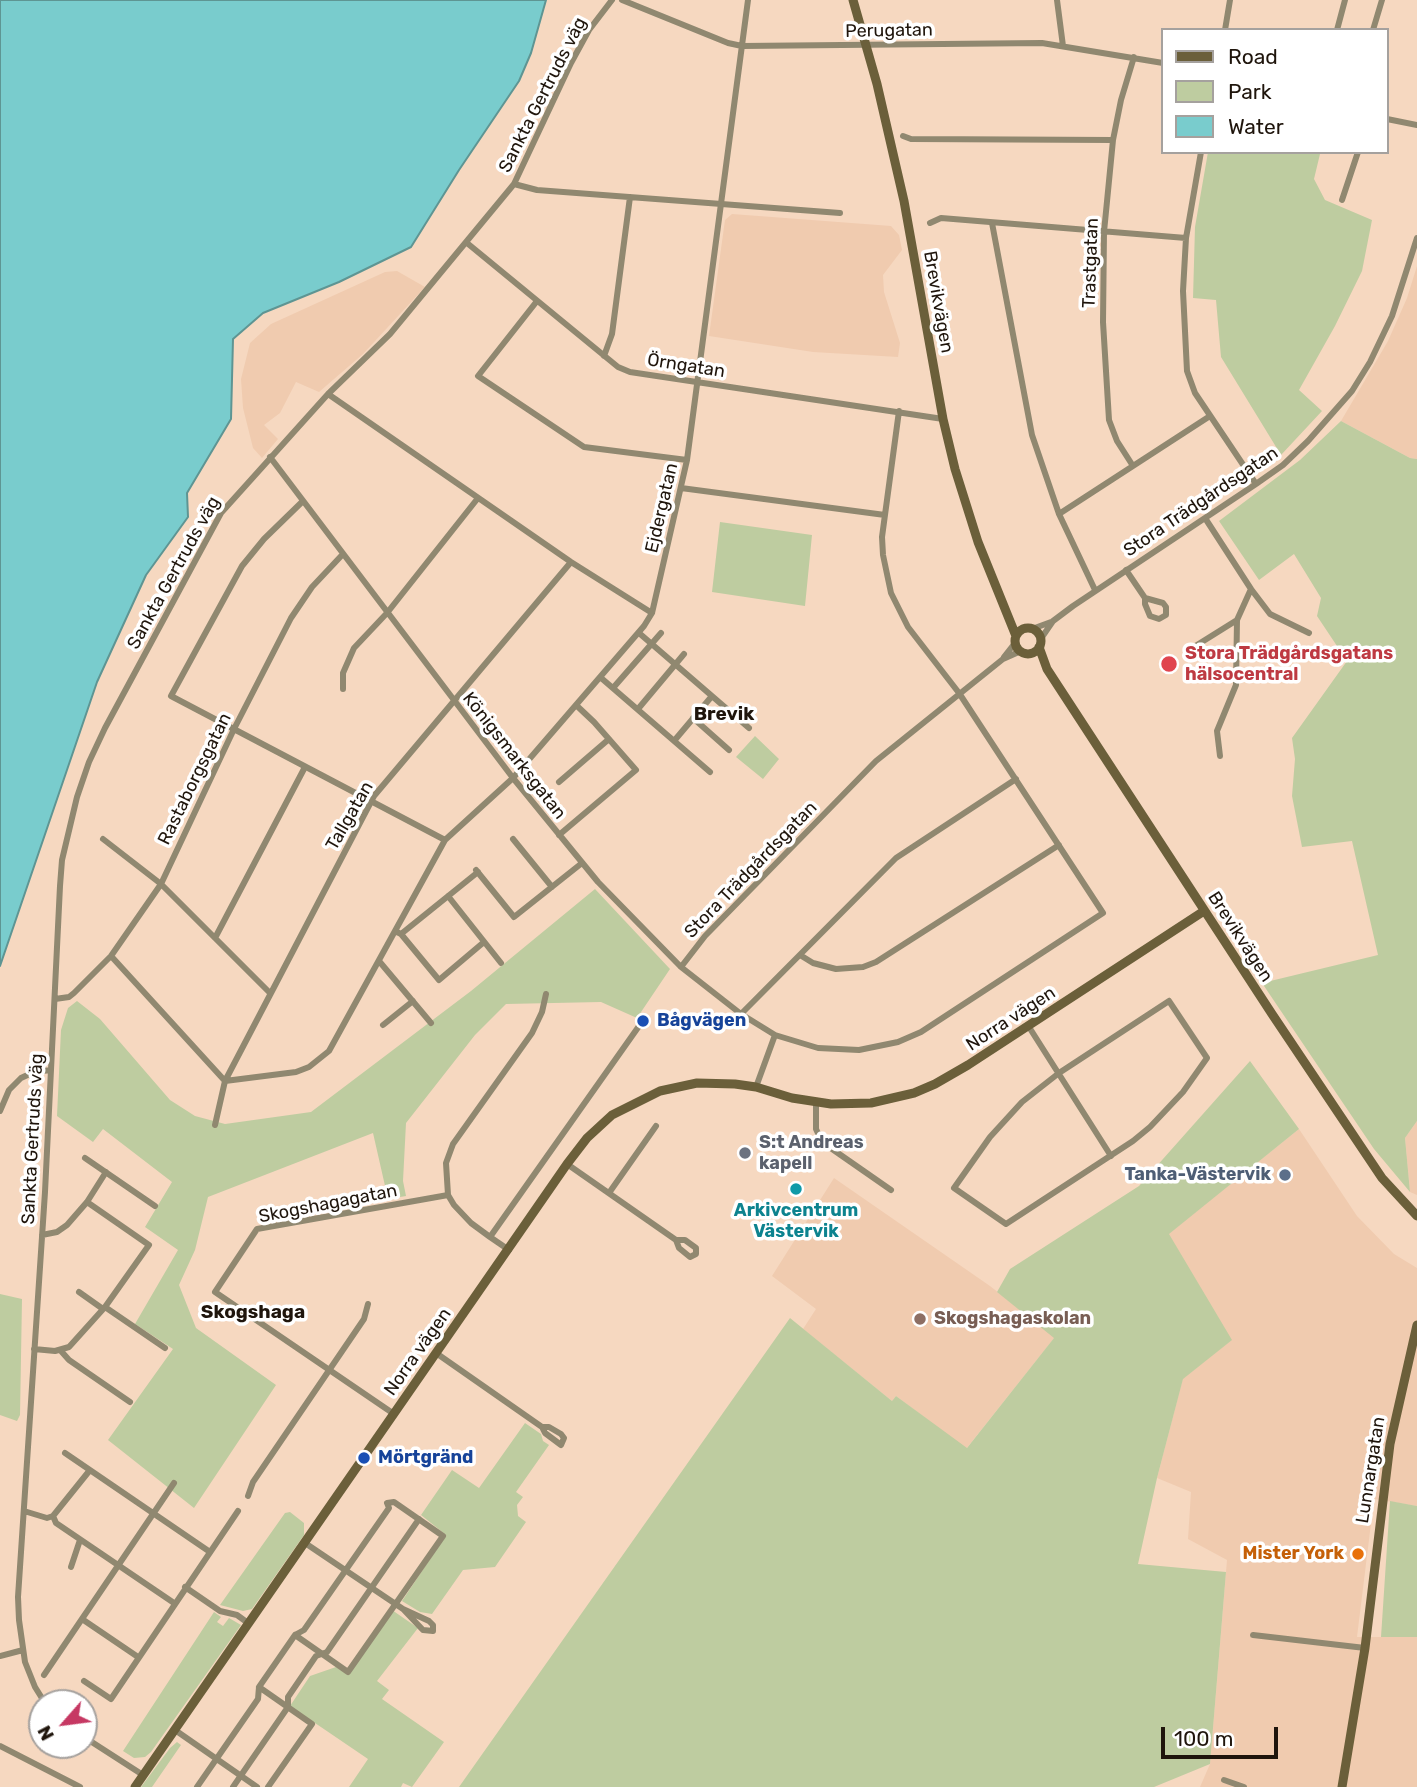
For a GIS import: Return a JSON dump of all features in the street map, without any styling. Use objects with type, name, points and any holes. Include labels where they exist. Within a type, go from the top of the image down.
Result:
[{"type":"street","name":"Sankta Gertruds väg","points":[[38,1689],[29,1673],[23,1650],[18,1597],[62,860],[77,797],[89,762],[212,527],[229,502],[328,394],[390,334],[513,184],[577,52],[589,30],[612,0]]},
{"type":"street","name":"Perugatan","points":[[622,0],[742,46],[1042,43],[1162,63]]},
{"type":"street","name":"Ejdergatan","points":[[225,1081],[296,1072],[320,1060],[337,1039],[379,961],[398,932],[444,840],[513,778],[639,632],[652,613],[687,460],[748,0]]},
{"type":"street","name":"Brevikvägen","points":[[853,0],[867,45],[904,201],[943,419],[965,505],[1020,646],[1047,669],[1382,1178],[1417,1216]]},
{"type":"street","points":[[1057,0],[1063,46]]},
{"type":"street","points":[[1224,28],[1230,0]]},
{"type":"street","points":[[1338,28],[1345,0]]},
{"type":"street","points":[[1374,28],[1382,0]]},
{"type":"street","name":"Trastgatan","points":[[1133,466],[1112,430],[1107,405],[1103,322],[1104,232],[1113,140],[1134,57]]},
{"type":"street","points":[[1389,119],[1417,125]]},
{"type":"street","points":[[903,136],[911,139],[1113,140]]},
{"type":"street","points":[[1201,154],[1186,238],[1183,291],[1186,371],[1195,393],[1256,484]]},
{"type":"street","points":[[1342,200],[1357,154]]},
{"type":"street","points":[[513,184],[537,190],[840,213]]},
{"type":"street","points":[[604,356],[612,334],[630,197]]},
{"type":"street","points":[[930,223],[941,218],[1186,238]]},
{"type":"street","points":[[992,223],[1032,435],[1059,514],[1095,590]]},
{"type":"street","name":"Stora Trädgårdsgatan","points":[[1031,628],[1053,621],[1095,590],[1256,484],[1283,465],[1308,441],[1352,391],[1370,362],[1392,316],[1417,239]]},
{"type":"street","name":"Örngatan","points":[[467,243],[618,368],[699,383],[943,419]]},
{"type":"street","points":[[537,301],[478,376],[584,447],[687,460]]},
{"type":"street","points":[[328,394],[571,562],[652,613]]},
{"type":"street","points":[[800,955],[813,963],[836,969],[863,967],[876,962],[1059,845],[959,693],[908,627],[888,584],[882,537],[899,411]]},
{"type":"street","points":[[1059,514],[1210,416]]},
{"type":"street","name":"Königsmarksgatan","points":[[270,457],[453,701],[582,863],[681,967],[741,1014],[775,1035],[798,1044],[838,1050],[869,1048],[898,1042],[920,1032],[1103,913],[1059,845]]},
{"type":"street","points":[[681,488],[885,515]]},
{"type":"street","points":[[343,689],[343,673],[354,648],[387,612],[478,498]]},
{"type":"street","points":[[303,502],[264,539],[242,565],[171,696],[444,840]]},
{"type":"street","points":[[1205,517],[1270,614],[1309,633]]},
{"type":"street","name":"Rastaborgsgatan","points":[[55,999],[69,997],[111,956],[160,884],[234,729],[301,602],[343,554]]},
{"type":"street","name":"Tallgatan","points":[[215,1125],[225,1081],[372,801],[571,562]]},
{"type":"street","points":[[1126,570],[1145,598]]},
{"type":"street","points":[[1220,756],[1217,730],[1236,685],[1237,620],[1251,589]]},
{"type":"street","name":"Brevikvägen","points":[[1005,606],[1031,628]]},
{"type":"street","points":[[1188,650],[1237,620]]},
{"type":"street","name":"Stora Trädgårdsgatan","points":[[1040,643],[1053,621]]},
{"type":"street","points":[[1031,628],[1036,631],[1040,643],[1034,652],[1020,646],[1021,629],[1031,628]]},
{"type":"street","points":[[639,632],[749,728]]},
{"type":"street","points":[[612,688],[661,633]]},
{"type":"street","name":"Brevikvägen","points":[[1040,643],[1047,669]]},
{"type":"street","name":"Stora Trädgårdsgatan","points":[[681,967],[705,936],[876,761],[1020,646]]},
{"type":"street","points":[[638,709],[684,654]]},
{"type":"street","points":[[600,677],[710,772]]},
{"type":"street","points":[[674,741],[712,696]]},
{"type":"street","points":[[559,835],[636,771],[576,705]]},
{"type":"street","points":[[693,718],[729,750]]},
{"type":"street","points":[[558,782],[609,739]]},
{"type":"street","points":[[215,938],[305,767]]},
{"type":"street","points":[[741,1014],[896,858],[1016,779]]},
{"type":"street","points":[[103,839],[160,884],[270,993]]},
{"type":"street","points":[[513,839],[552,887]]},
{"type":"street","name":"Ejdergatan","points":[[398,932],[477,871],[514,917],[582,863]]},
{"type":"street","points":[[447,896],[501,963]]},
{"type":"street","name":"Norra vägen","points":[[135,1787],[567,1164],[587,1138],[612,1115],[660,1091],[679,1085],[707,1082],[756,1087],[816,1103],[871,1103],[914,1093],[952,1075],[1204,911]]},
{"type":"street","points":[[398,932],[439,980],[484,942]]},
{"type":"street","points":[[111,956],[225,1081]]},
{"type":"street","points":[[379,961],[431,1023]]},
{"type":"street","points":[[509,1250],[460,1213],[448,1195],[445,1173],[448,1154],[532,1033],[542,1012],[546,994]]},
{"type":"street","points":[[383,1026],[413,1001]]},
{"type":"street","points":[[1169,1001],[1207,1058],[1166,1112],[1133,1141],[1006,1224],[954,1188],[1005,1118],[1059,1073],[1169,1001]]},
{"type":"street","points":[[490,1237],[644,1019]]},
{"type":"street","points":[[1028,1027],[1111,1156]]},
{"type":"street","points":[[756,1087],[775,1035]]},
{"type":"street","points":[[0,1111],[9,1090],[21,1078],[34,1072],[51,1070]]},
{"type":"street","points":[[816,1103],[816,1129],[822,1142],[891,1190]]},
{"type":"street","points":[[608,1193],[656,1126]]},
{"type":"street","points":[[85,1157],[155,1206]]},
{"type":"street","points":[[567,1164],[676,1240]]},
{"type":"street","name":"Sankta Gertruds väg","points":[[41,1235],[62,1229],[87,1202],[106,1172]]},
{"type":"street","name":"Skogshagagatan","points":[[394,1414],[215,1293],[257,1229],[448,1195]]},
{"type":"street","points":[[34,1349],[61,1350],[69,1347],[104,1308],[149,1245],[87,1202]]},
{"type":"street","points":[[79,1292],[165,1349]]},
{"type":"street","points":[[248,1496],[253,1482],[364,1319],[368,1304]]},
{"type":"street","name":"Lunnargatan","points":[[1342,1787],[1365,1648],[1390,1444],[1417,1325]]},
{"type":"street","points":[[61,1350],[69,1360],[130,1402]]},
{"type":"street","points":[[436,1353],[542,1427]]},
{"type":"street","points":[[65,1453],[210,1552]]},
{"type":"street","points":[[24,1511],[47,1518],[53,1516],[90,1470]]},
{"type":"street","points":[[44,1675],[174,1483]]},
{"type":"street","points":[[197,1787],[258,1699],[259,1687],[295,1635],[304,1630],[389,1508],[387,1503],[394,1502],[443,1536],[348,1672],[295,1635]]},
{"type":"street","points":[[84,1681],[110,1699],[238,1511]]},
{"type":"street","points":[[53,1516],[56,1523],[174,1604]]},
{"type":"street","points":[[233,1787],[288,1707],[288,1697],[316,1656],[327,1652],[419,1519]]},
{"type":"street","points":[[71,1567],[80,1539]]},
{"type":"street","points":[[305,1543],[403,1609],[429,1621],[433,1625],[433,1631],[422,1630],[403,1609]]},
{"type":"street","points":[[185,1587],[220,1611],[237,1615],[248,1623]]},
{"type":"street","points":[[82,1619],[138,1657]]},
{"type":"street","points":[[1253,1635],[1365,1648]]},
{"type":"street","points":[[0,1656],[23,1650]]},
{"type":"street","points":[[259,1687],[312,1724],[268,1787]]},
{"type":"street","points":[[175,1730],[257,1787]]},
{"type":"street","points":[[0,1746],[80,1787]]},
{"type":"street","points":[[98,1746],[143,1776]]},
{"type":"street","points":[[1224,1780],[1244,1787]]},
{"type":"shaded area","points":[[732,214],[891,226],[899,235],[902,250],[883,275],[884,292],[900,343],[898,357],[813,352],[709,336],[725,220]]},
{"type":"shaded area","points":[[1417,266],[1417,459],[1410,458],[1341,421],[1388,341],[1407,298]]},
{"type":"shaded area","points":[[397,271],[425,287],[363,354],[319,392],[296,382],[280,413],[264,425],[278,439],[262,458],[253,448],[243,408],[241,379],[250,343],[271,324],[385,272]]},
{"type":"shaded area","points":[[1417,1121],[1417,1195],[1410,1192],[1405,1138]]},
{"type":"shaded area","points":[[1299,1129],[1357,1216],[1394,1254],[1417,1268],[1417,1506],[1374,1499],[1357,1637],[1417,1637],[1417,1787],[1200,1787],[1210,1764],[1227,1560],[1188,1539],[1191,1492],[1157,1478],[1183,1378],[1231,1340],[1168,1234]]},
{"type":"shaded area","name":"Skogshagaskolan","points":[[834,1178],[990,1286],[1055,1337],[966,1449],[896,1396],[892,1401],[803,1329],[816,1309],[772,1276]]},
{"type":"green space","points":[[1208,154],[1320,154],[1314,179],[1325,200],[1372,220],[1362,271],[1299,390],[1322,411],[1281,455],[1221,357],[1216,300],[1193,298],[1195,227]]},
{"type":"green space","points":[[1341,421],[1410,458],[1417,459],[1417,1121],[1405,1138],[1410,1192],[1374,1149],[1262,983],[1378,955],[1352,841],[1302,847],[1292,796],[1295,759],[1292,738],[1347,661],[1317,616],[1321,598],[1294,554],[1259,580],[1219,521],[1300,460]]},
{"type":"green space","points":[[720,522],[812,535],[805,606],[712,592]]},
{"type":"green space","points":[[755,736],[779,759],[763,779],[736,757]]},
{"type":"green space","points":[[595,889],[670,969],[637,1018],[601,1002],[506,1004],[475,1035],[406,1123],[403,1181],[406,1196],[388,1199],[373,1133],[208,1197],[195,1250],[179,1285],[196,1328],[276,1385],[194,1508],[108,1440],[173,1349],[135,1324],[178,1250],[145,1227],[172,1182],[103,1129],[93,1142],[57,1116],[61,1030],[68,1008],[77,1001],[100,1019],[170,1100],[195,1116],[225,1124],[311,1112],[471,991]]},
{"type":"green space","points":[[1250,1061],[1299,1129],[1169,1234],[1232,1340],[1183,1379],[1138,1564],[1226,1572],[1210,1764],[1154,1787],[459,1787],[790,1318],[892,1401],[896,1396],[967,1448],[1054,1338],[997,1292],[1010,1269],[1139,1186]]},
{"type":"green space","points":[[0,1294],[22,1299],[20,1415],[17,1421],[0,1415]]},
{"type":"green space","points":[[525,1423],[541,1434],[543,1441],[549,1445],[516,1492],[523,1497],[517,1505],[518,1516],[526,1522],[495,1567],[463,1570],[432,1614],[420,1612],[402,1601],[446,1535],[421,1515],[452,1470],[479,1488]]},
{"type":"green space","points":[[1390,1501],[1417,1506],[1417,1637],[1381,1637]]},
{"type":"green space","points":[[290,1512],[304,1523],[304,1535],[252,1609],[243,1611],[220,1605],[285,1513]]},
{"type":"green space","points":[[392,1610],[418,1628],[377,1681],[389,1690],[382,1699],[444,1742],[412,1787],[403,1783],[401,1787],[349,1787],[368,1759],[290,1706],[310,1676],[336,1667],[348,1675]]},
{"type":"green space","points":[[214,1612],[221,1617],[217,1622],[223,1626],[229,1618],[241,1625],[151,1752],[145,1757],[134,1758],[123,1751]]},
{"type":"green space","points":[[177,1742],[181,1745],[152,1787],[141,1787],[170,1748]]},
{"type":"water","points":[[0,0],[546,0],[531,53],[519,81],[411,247],[339,282],[263,313],[233,339],[231,419],[187,493],[188,517],[146,575],[97,682],[0,966]]},
{"type":"place","name":"Stora Trädgårdsgatans hälsocentral","points":[[1169,664]]},
{"type":"place","name":"Bågvägen","points":[[643,1021]]},
{"type":"place","name":"S:t Andreas kapell","points":[[745,1153]]},
{"type":"place","name":"Tanka-Västervik","points":[[1285,1175]]},
{"type":"place","name":"Arkivcentrum Västervik","points":[[796,1189]]},
{"type":"place","name":"Skogshagaskolan","points":[[920,1319]]},
{"type":"place","name":"Mörtgränd","points":[[364,1458]]},
{"type":"place","name":"Mister York","points":[[1358,1554]]},
{"type":"district","name":"Brevik","points":[[724,715]]},
{"type":"district","name":"Skogshaga","points":[[253,1313]]}]
